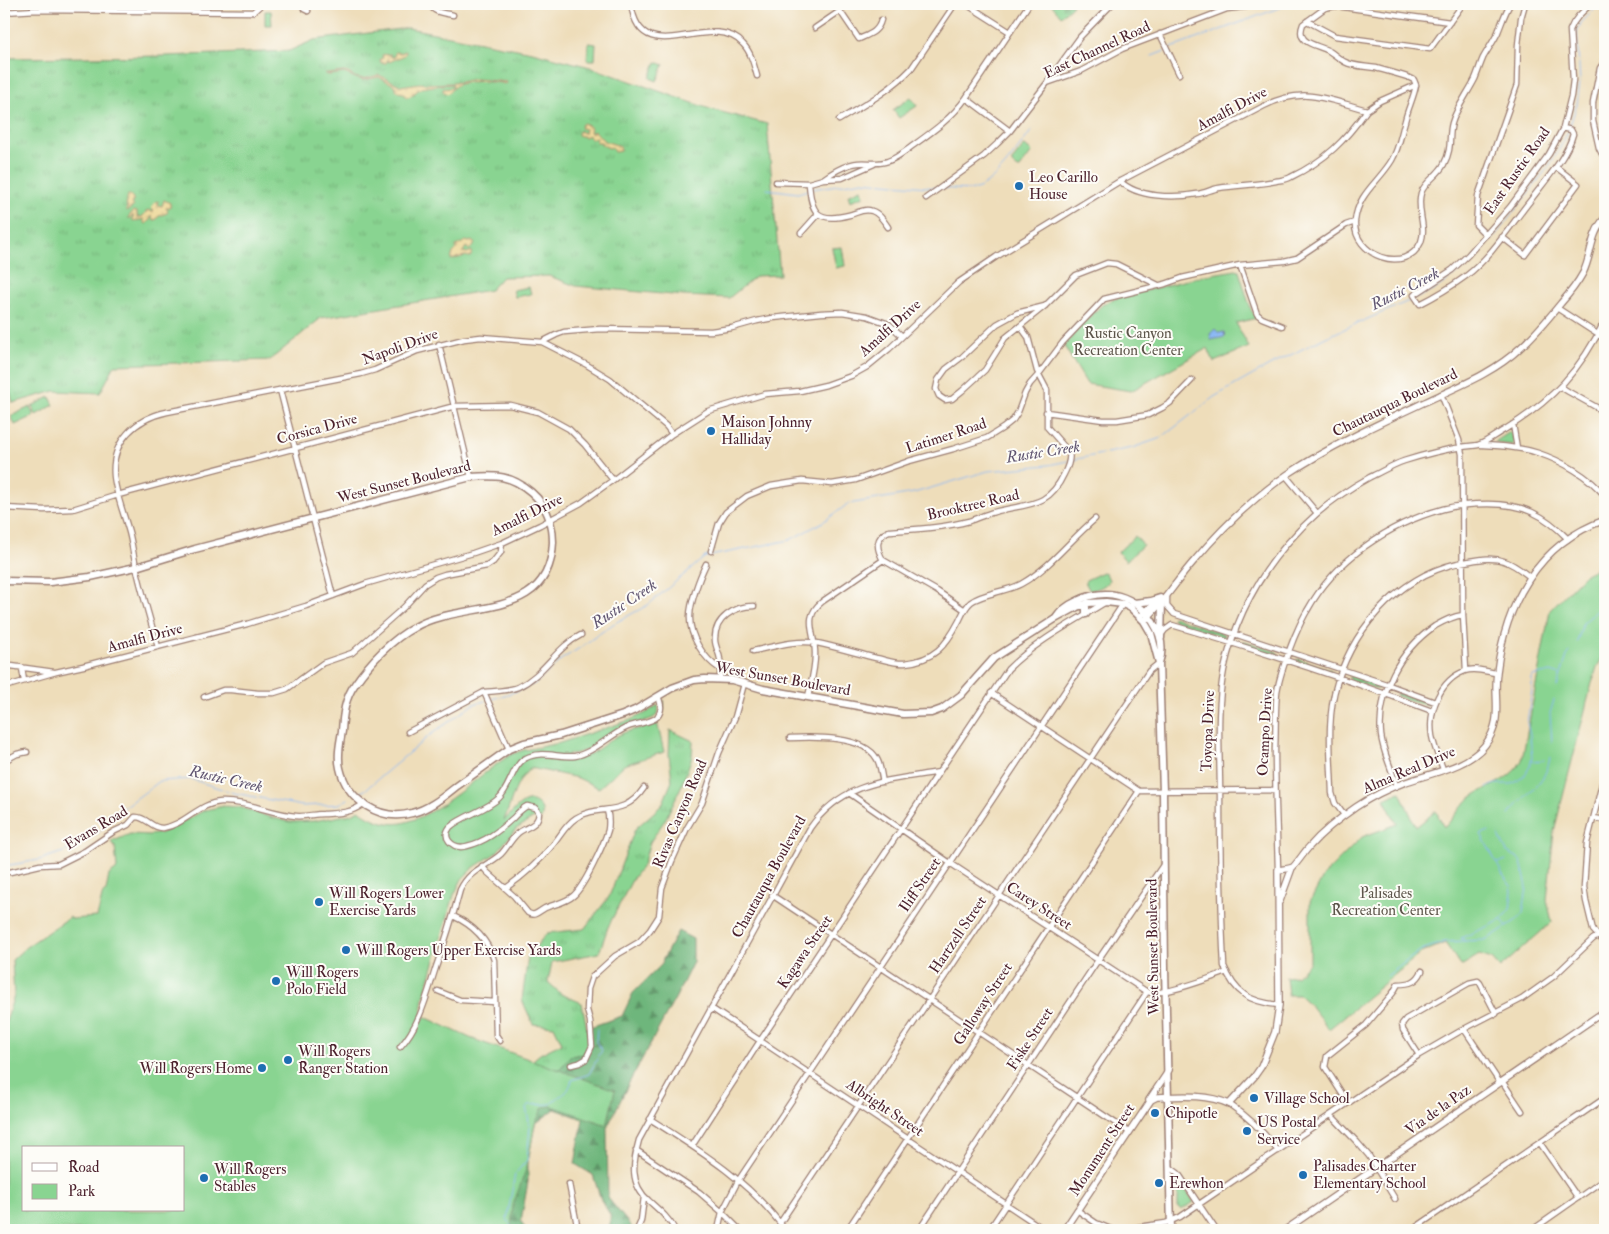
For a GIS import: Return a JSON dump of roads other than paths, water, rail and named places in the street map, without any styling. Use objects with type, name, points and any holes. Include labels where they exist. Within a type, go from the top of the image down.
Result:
[{"type":"main road","name":"West Sunset Boulevard","points":[[4,581],[34,583],[69,581],[136,566],[195,548],[471,477],[502,476],[520,483],[540,500],[550,520],[553,537],[550,562],[540,581],[530,591],[508,604],[446,614],[415,627],[398,638],[384,651],[354,685],[346,701],[339,764],[341,774],[348,787],[363,804],[378,812],[392,815],[422,810],[509,749],[524,742],[561,735],[624,715],[672,688],[694,680],[720,678],[763,689],[903,714],[931,713],[942,709],[961,696],[994,658],[1077,607],[1106,602],[1123,604],[1131,608],[1145,616],[1159,663],[1172,1230]]},
{"type":"main road","name":"West Sunset Boulevard","points":[[1055,619],[1069,605],[1091,596],[1104,594],[1119,596],[1133,602],[1156,626],[1161,638],[1162,654],[1159,663]]},
{"type":"main road","points":[[1133,602],[1161,600],[1161,638]]},
{"type":"main road","points":[[1077,607],[1086,607],[1086,614]]},
{"type":"street","points":[[36,4],[36,10]]},
{"type":"street","points":[[4,12],[36,10],[253,12],[262,4]]},
{"type":"street","points":[[303,4],[304,9],[308,11]]},
{"type":"street","points":[[430,4],[436,11],[452,15]]},
{"type":"street","points":[[630,4],[632,14],[638,26],[646,34],[658,38],[670,39],[717,32],[728,33],[734,36],[745,45],[757,76]]},
{"type":"street","points":[[838,4],[840,11],[859,39],[876,31],[880,26],[881,20]]},
{"type":"street","points":[[838,120],[903,78],[911,70],[955,4]]},
{"type":"street","points":[[966,4],[1010,32]]},
{"type":"street","points":[[776,182],[809,183],[823,179],[842,178],[874,164],[889,161],[921,140],[953,115],[1029,4]]},
{"type":"street","points":[[1047,82],[1080,37],[1112,4]]},
{"type":"street","name":"East Channel Road","points":[[926,198],[984,156],[1010,131],[1047,82],[1081,71],[1122,49],[1226,6],[1252,6],[1257,4]]},
{"type":"street","points":[[1307,21],[1334,36],[1430,49],[1463,4]]},
{"type":"street","points":[[1450,22],[1336,6],[1325,8],[1303,24],[1301,34],[1306,42],[1328,51],[1345,62],[1410,78],[1416,84],[1414,97],[1408,111],[1397,151],[1389,165],[1363,197],[1355,222],[1357,235],[1368,250],[1376,256],[1391,260],[1399,259],[1406,257],[1416,248],[1423,234],[1419,209],[1421,194],[1427,183],[1444,165],[1450,145],[1452,122],[1476,77],[1510,4]]},
{"type":"street","points":[[1486,235],[1476,225],[1476,202],[1518,85],[1518,44],[1521,18],[1525,4]]},
{"type":"street","name":"East Rustic Road","points":[[1502,237],[1467,276],[1420,304],[1416,298],[1452,270],[1510,207],[1566,129],[1573,80],[1570,30],[1578,17],[1591,4]]},
{"type":"street","points":[[815,28],[840,11]]},
{"type":"street","points":[[1160,34],[1179,74]]},
{"type":"street","points":[[1605,61],[1600,68],[1593,111],[1600,148],[1602,154],[1605,155]]},
{"type":"street","points":[[1120,181],[1131,189],[1145,193],[1180,196],[1199,194],[1219,188],[1256,185],[1289,179],[1308,168],[1340,144],[1367,110],[1380,101],[1416,84]]},
{"type":"street","name":"Amalfi Drive","points":[[4,687],[247,624],[306,606],[393,575],[502,543],[581,503],[672,434],[708,411],[765,394],[800,391],[826,385],[851,376],[873,363],[967,276],[1120,181],[1279,99],[1302,95],[1320,97],[1367,110]]},
{"type":"street","points":[[966,98],[1010,131]]},
{"type":"street","points":[[1556,167],[1578,184],[1525,255],[1502,237],[1556,167],[1573,137],[1572,132],[1566,129]]},
{"type":"street","points":[[823,179],[833,172],[855,163],[868,162],[874,164]]},
{"type":"street","points":[[809,183],[810,201],[818,214],[830,218],[867,210],[877,214],[888,227]]},
{"type":"street","points":[[801,233],[818,214]]},
{"type":"street","name":"Chautauqua Boulevard","points":[[1145,616],[1228,524],[1252,502],[1286,476],[1344,440],[1470,380],[1505,360],[1525,343],[1576,285],[1584,272],[1596,230],[1605,218]]},
{"type":"street","name":"Latimer Road","points":[[711,551],[719,523],[726,512],[747,496],[771,486],[802,480],[832,484],[856,480],[909,461],[987,438],[1013,420],[1030,384],[1063,342],[1104,299],[1240,265],[1277,262],[1296,258],[1346,225],[1355,222]]},
{"type":"street","points":[[1045,306],[1017,313],[997,324],[962,358],[946,369],[938,380],[936,389],[939,396],[945,400],[952,399],[962,391],[985,370],[1005,338],[1045,306],[1076,275],[1106,263],[1116,264],[1158,285]]},
{"type":"street","points":[[1240,265],[1258,314],[1262,318],[1282,326]]},
{"type":"street","points":[[1557,308],[1605,339]]},
{"type":"street","name":"Napoli Drive","points":[[158,647],[114,477],[116,454],[126,435],[137,423],[148,417],[361,374],[439,344],[481,337],[542,342],[564,332],[622,329],[686,332],[711,331],[773,318],[842,312],[877,319],[889,324],[902,336]]},
{"type":"street","name":"Toyopa Drive","points":[[1279,1005],[1260,1002],[1247,997],[1236,987],[1224,966],[1219,710],[1224,670],[1235,633],[1246,606],[1271,564],[1300,529],[1318,513],[1359,483],[1401,462],[1423,455],[1479,444],[1529,414],[1562,387],[1580,364],[1605,320]]},
{"type":"street","name":"Brooktree Road","points":[[883,560],[877,544],[884,534],[969,521],[995,512],[1032,504],[1052,494],[1061,482],[1070,458],[1067,449],[1047,427],[1047,390],[1039,374],[1028,337],[1020,326]]},
{"type":"street","points":[[542,342],[588,364],[610,379],[666,426],[672,434]]},
{"type":"street","points":[[439,344],[471,477]]},
{"type":"street","points":[[1046,412],[1103,420],[1117,420],[1148,414],[1170,403],[1192,380]]},
{"type":"street","points":[[1562,387],[1605,412]]},
{"type":"street","points":[[280,390],[333,596]]},
{"type":"street","points":[[1441,394],[1461,447],[1463,615],[1466,670]]},
{"type":"street","name":"Corsica Drive","points":[[4,508],[73,509],[118,495],[455,406],[510,405],[538,412],[569,429],[586,445],[613,480]]},
{"type":"street","points":[[1513,424],[1517,448]]},
{"type":"street","points":[[1479,444],[1537,452],[1562,463],[1585,477],[1605,496]]},
{"type":"street","points":[[1286,476],[1318,513]]},
{"type":"street","name":"Ocampo Drive","points":[[1278,870],[1275,790],[1278,691],[1285,660],[1307,610],[1346,562],[1365,546],[1397,526],[1418,516],[1463,504],[1502,504],[1524,508],[1550,522],[1568,539]]},
{"type":"street","points":[[753,651],[806,642],[895,663],[929,658],[943,647],[951,637],[964,610],[974,600],[1014,587],[1033,576],[1044,568],[1095,519]]},
{"type":"street","name":"Alma Real Drive","points":[[1279,905],[1292,868],[1310,845],[1344,815],[1382,791],[1464,762],[1485,745],[1492,734],[1498,711],[1496,673],[1505,628],[1511,610],[1530,576],[1553,552],[1568,539],[1584,529],[1605,520]]},
{"type":"street","points":[[204,697],[223,690],[274,693],[287,689],[323,664],[352,653],[404,607],[425,584],[436,577],[487,566],[493,562],[502,552],[502,543]]},
{"type":"street","points":[[1344,815],[1335,803],[1332,793],[1331,710],[1342,669],[1357,637],[1373,616],[1388,600],[1418,579],[1450,565],[1482,559],[1504,561],[1530,576]]},
{"type":"street","points":[[808,697],[815,662],[815,643],[810,623],[814,609],[883,560],[925,583],[964,610]]},
{"type":"street","points":[[706,564],[699,581],[690,616],[692,628],[699,646],[709,661],[720,669]]},
{"type":"street","points":[[1168,592],[1166,603],[1172,619],[1232,642],[1339,677],[1432,711]]},
{"type":"street","points":[[939,772],[1003,674],[1016,661],[1106,602]]},
{"type":"street","name":"Iliff Street","points":[[718,1230],[722,1212],[738,1181],[1123,604]]},
{"type":"street","points":[[720,678],[720,662],[715,640],[717,626],[722,618],[731,611],[744,606],[754,606]]},
{"type":"street","points":[[1396,786],[1385,756],[1381,733],[1381,718],[1385,694],[1398,664],[1414,645],[1439,624],[1452,617],[1463,615]]},
{"type":"street","points":[[1172,619],[1235,633],[1435,702]]},
{"type":"street","points":[[1161,638],[1172,619]]},
{"type":"street","points":[[408,732],[484,692],[517,688],[531,679],[562,647],[581,635]]},
{"type":"street","name":"Hartzell Street","points":[[780,1224],[1149,671],[1159,663]]},
{"type":"street","points":[[4,665],[56,672]]},
{"type":"street","points":[[22,668],[24,681]]},
{"type":"street","points":[[1444,769],[1432,734],[1432,711],[1435,702],[1448,684],[1466,670],[1496,673]]},
{"type":"street","name":"Rivas Canyon Road","points":[[571,1065],[586,1059],[592,1046],[587,1010],[588,989],[592,977],[615,956],[639,942],[650,930],[658,916],[662,888],[672,861],[687,828],[702,803],[719,753],[735,717],[744,684]]},
{"type":"street","points":[[484,692],[509,749]]},
{"type":"street","points":[[991,693],[1139,791],[1275,790]]},
{"type":"street","points":[[400,1047],[416,1026],[460,890],[467,878],[503,852],[519,832],[538,821],[539,813],[536,808],[527,806],[488,838],[464,847],[454,846],[449,841],[447,835],[450,827],[499,798],[504,793],[523,759],[537,755],[574,756],[585,753],[614,734],[631,726],[655,719],[660,712],[661,704],[658,696]]},
{"type":"street","points":[[790,738],[819,736],[835,738],[860,746],[873,754],[878,760],[883,782]]},
{"type":"street","points":[[4,761],[17,754],[27,752]]},
{"type":"street","name":"Chautauqua Boulevard","points":[[675,1230],[667,1217],[644,1197],[636,1182],[633,1172],[636,1150],[643,1131],[810,828],[818,816],[830,805],[849,793],[869,785],[939,772]]},
{"type":"street","name":"Kagawa Street","points":[[692,1146],[939,772]]},
{"type":"street","points":[[1592,939],[1593,930],[1586,901],[1584,881],[1587,843],[1605,772]]},
{"type":"street","points":[[506,888],[532,867],[572,821],[583,814],[607,810],[630,803],[639,796],[644,788]]},
{"type":"street","name":"Galloway Street","points":[[848,1230],[1139,791]]},
{"type":"street","name":"Carey Street","points":[[849,793],[950,863],[1147,992]]},
{"type":"street","name":"Evans Road","points":[[10,872],[40,865],[59,864],[86,851],[113,832],[128,825],[135,817],[139,817],[158,828],[164,828],[213,802],[238,803],[298,817],[351,812],[363,804]]},
{"type":"street","points":[[482,866],[531,915],[536,914],[543,909],[570,898],[582,886],[606,834],[609,824],[607,810]]},
{"type":"street","points":[[1594,818],[1605,820]]},
{"type":"street","name":"Fiske Street","points":[[919,1230],[1164,863]]},
{"type":"street","points":[[1278,1151],[1247,1116],[1230,1104],[1260,1067],[1275,1032],[1279,1005],[1278,870],[1292,868]]},
{"type":"street","points":[[772,895],[1128,1132]]},
{"type":"street","points":[[453,916],[474,928],[488,944],[494,960],[496,1035],[500,1041]]},
{"type":"street","points":[[1593,930],[1600,935],[1605,943]]},
{"type":"street","points":[[1120,1230],[1171,1222],[1180,1218],[1419,1055],[1522,999],[1553,977],[1592,939],[1605,932]]},
{"type":"street","points":[[1348,1103],[1325,1067],[1327,1056],[1366,1025],[1393,993],[1398,984],[1414,981],[1422,971]]},
{"type":"street","points":[[989,1230],[1147,992],[1166,992],[1227,972]]},
{"type":"street","points":[[1419,1055],[1403,1030],[1402,1024],[1406,1019],[1469,983],[1478,981],[1480,983],[1496,1014]]},
{"type":"street","points":[[438,991],[460,1000],[495,1002]]},
{"type":"street","name":"Albright Street","points":[[711,1008],[1045,1230]]},
{"type":"street","name":"Via de la Paz","points":[[1285,1230],[1605,1011]]},
{"type":"street","points":[[1464,1029],[1522,1111]]},
{"type":"street","points":[[1148,1103],[1151,1095],[1168,1070]]},
{"type":"street","name":"Monument Street","points":[[1064,1230],[1128,1132],[1148,1103],[1154,1098],[1202,1096],[1230,1104]]},
{"type":"street","points":[[1416,1229],[1605,1098]]},
{"type":"street","points":[[1330,1115],[1357,1142],[1395,1199]]},
{"type":"street","points":[[650,1119],[692,1146],[738,1181],[785,1230]]},
{"type":"street","points":[[1540,1143],[1578,1198]]},
{"type":"street","points":[[636,1150],[682,1180],[722,1212],[740,1230]]},
{"type":"street","points":[[1171,1168],[1178,1173],[1216,1230]]},
{"type":"street","points":[[1532,1230],[1605,1179]]},
{"type":"street","points":[[569,1184],[578,1230]]},
{"type":"street","points":[[637,1230],[641,1221],[644,1197]]},
{"type":"street","points":[[1077,1210],[1096,1223],[1113,1230]]},
{"type":"water","points":[[1215,329],[1219,333],[1224,332],[1225,337],[1211,340],[1210,334]]},
{"type":"waterway","points":[[1169,49],[1288,4]]},
{"type":"waterway","name":"Rustic Creek","points":[[1569,128],[1577,104],[1580,82],[1577,33],[1581,23],[1600,4]]},
{"type":"waterway","points":[[1152,56],[1165,51]]},
{"type":"waterway","points":[[943,188],[962,190],[979,188],[994,177],[1008,162],[1032,130]]},
{"type":"waterway","name":"Rustic Creek","points":[[1072,460],[1132,448],[1161,438],[1214,397],[1269,366],[1326,337],[1434,290],[1468,265],[1498,232],[1549,166],[1568,132]]},
{"type":"waterway","points":[[812,189],[863,181],[937,188]]},
{"type":"waterway","points":[[767,189],[798,193],[808,190]]},
{"type":"waterway","name":"Rustic Creek","points":[[489,700],[536,683],[562,659],[613,624],[648,605],[705,557],[790,540],[823,522],[848,504],[914,493],[988,471],[1068,461]]},
{"type":"waterway","points":[[1577,642],[1583,623],[1605,604]]},
{"type":"waterway","points":[[1557,687],[1570,652]]},
{"type":"waterway","points":[[1487,787],[1495,784],[1512,784],[1525,775],[1532,758],[1527,723],[1532,676],[1551,672],[1560,675]]},
{"type":"waterway","points":[[1552,742],[1550,713],[1554,700]]},
{"type":"waterway","name":"Rustic Creek","points":[[359,793],[430,735],[474,704],[485,701]]},
{"type":"waterway","points":[[1509,815],[1544,776],[1550,757]]},
{"type":"waterway","points":[[1532,761],[1544,760]]},
{"type":"waterway","name":"Rustic Creek","points":[[4,866],[39,860],[66,851],[99,832],[122,809],[160,781],[191,779],[234,793],[302,806],[339,804],[348,799]]},
{"type":"waterway","points":[[1482,834],[1489,831]]},
{"type":"waterway","points":[[1387,976],[1421,950],[1444,942],[1484,940],[1518,919],[1523,913],[1527,887],[1521,862],[1517,857],[1507,852],[1499,833]]},
{"type":"waterway","points":[[1465,941],[1461,938],[1501,920],[1510,909],[1511,886],[1481,834]]},
{"type":"waterway","points":[[1498,863],[1506,860]]},
{"type":"waterway","points":[[1502,920],[1507,926]]},
{"type":"waterway","points":[[513,1230],[507,1219],[515,1174],[527,1160],[530,1127],[526,1107],[528,1105],[551,1104],[566,1092],[572,1080],[589,1074],[602,1050],[596,1042],[597,1029]]},
{"type":"place","name":"Leo Carillo House","points":[[1019,186]]},
{"type":"place","name":"Maison Johnny Halliday","points":[[711,431]]},
{"type":"place","name":"Will Rogers Lower Exercise Yards","points":[[319,902]]},
{"type":"place","name":"Will Rogers Upper Exercise Yards","points":[[346,950]]},
{"type":"place","name":"Will Rogers Polo Field","points":[[276,981]]},
{"type":"place","name":"Will Rogers Ranger Station","points":[[288,1060]]},
{"type":"place","name":"Will Rogers Home","points":[[262,1068]]},
{"type":"place","name":"Village School","points":[[1254,1098]]},
{"type":"place","name":"Chipotle","points":[[1155,1113]]},
{"type":"place","name":"US Postal Service","points":[[1247,1131]]},
{"type":"place","name":"Palisades Charter Elementary School","points":[[1303,1175]]},
{"type":"place","name":"Will Rogers Stables","points":[[204,1178]]},
{"type":"place","name":"Erewhon","points":[[1159,1183]]},
{"type":"park label","name":"Rustic Canyon Recreation Center","points":[[1128,342]]},
{"type":"park label","name":"Palisades Recreation Center","points":[[1386,902]]}]
